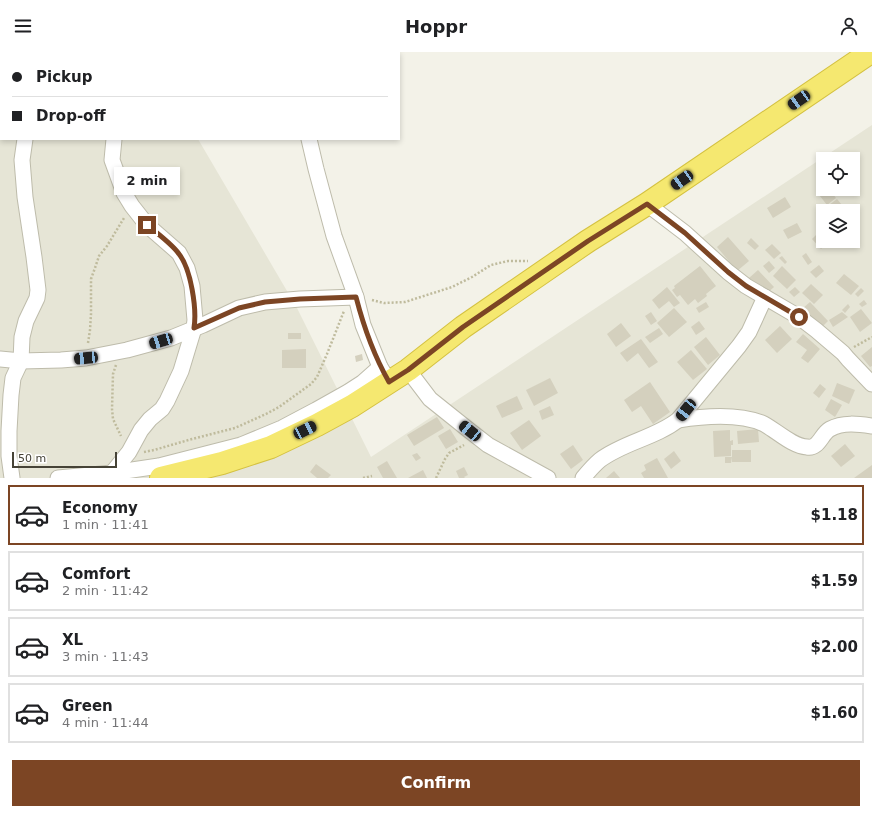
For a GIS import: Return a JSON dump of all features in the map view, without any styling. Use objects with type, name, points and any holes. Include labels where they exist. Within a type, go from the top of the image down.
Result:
[{"type":"highway","points":[[161,478],[222,463],[271,447],[352,406],[385,374],[408,370],[463,327],[588,241],[647,204],[871,52]]},
{"type":"street","points":[[12,478],[9,456],[9,431],[13,378],[21,361],[22,337],[26,321],[37,298],[38,290],[25,197],[22,160],[25,140]]},
{"type":"street","points":[[112,473],[129,452],[141,430],[162,409],[167,401],[181,371],[195,320],[192,286],[187,268],[179,253],[147,225],[124,193],[112,160],[114,140]]},
{"type":"street","points":[[58,478],[112,473],[159,466],[241,445],[282,428],[348,392],[362,382],[385,374],[352,297],[334,236],[309,140]]},
{"type":"street","points":[[647,204],[685,233],[728,272],[746,286],[799,317],[816,330],[843,352],[872,384]]},
{"type":"street","points":[[1,360],[21,361],[86,358],[122,351],[171,338],[239,308],[265,302],[352,297]]},
{"type":"street","points":[[583,478],[600,460],[615,451],[671,426],[678,420],[749,332],[765,297]]},
{"type":"street","points":[[408,370],[430,399],[476,437],[548,478]]},
{"type":"street","points":[[678,420],[702,417],[739,417],[750,419],[776,431],[790,441],[808,448],[817,444],[829,430],[840,425],[850,424],[872,426]]},
{"type":"path","points":[[86,358],[90,330],[91,280],[99,256],[132,206]]},
{"type":"path","points":[[122,351],[113,374],[113,419],[129,452],[154,450],[235,428],[279,407],[311,384],[317,377],[341,318],[352,297],[384,303],[405,302],[452,287],[491,265],[508,261],[529,261]]},
{"type":"path","points":[[843,352],[872,337]]},
{"type":"path","points":[[436,478],[449,454],[476,437]]},
{"type":"path","points":[[363,478],[372,476]]},
{"type":"shaded area","points":[[872,125],[872,478],[0,478],[0,140],[199,140],[297,308],[371,457],[816,162],[816,196],[860,196],[860,152],[831,152]]},
{"type":"building","points":[[820,196],[834,196],[836,198],[828,204],[826,204]]},
{"type":"building","points":[[785,197],[791,207],[773,218],[767,208]]},
{"type":"building","points":[[837,199],[841,204],[830,204]]},
{"type":"building","points":[[797,223],[802,232],[788,239],[783,230]]},
{"type":"building","points":[[816,235],[816,243],[812,239]]},
{"type":"building","points":[[728,237],[749,261],[737,271],[717,247]]},
{"type":"building","points":[[751,238],[759,246],[755,250],[747,243]]},
{"type":"building","points":[[772,244],[781,253],[774,259],[765,250]]},
{"type":"building","points":[[806,253],[812,262],[808,265],[802,256]]},
{"type":"building","points":[[782,256],[787,262],[785,264],[779,258]]},
{"type":"building","points":[[769,261],[775,268],[769,273],[763,266]]},
{"type":"building","points":[[819,265],[824,271],[816,278],[810,272]]},
{"type":"building","points":[[700,266],[716,286],[698,303],[695,299],[688,305],[680,295],[677,297],[672,290],[675,288],[674,286]]},
{"type":"building","points":[[782,266],[796,280],[787,289],[773,276]]},
{"type":"building","points":[[758,270],[774,287],[765,295],[749,278]]},
{"type":"building","points":[[844,274],[859,286],[851,295],[836,283]]},
{"type":"building","points":[[811,284],[823,295],[814,304],[802,293]]},
{"type":"building","points":[[667,287],[680,303],[674,307],[669,301],[659,309],[652,300]]},
{"type":"building","points":[[795,287],[800,292],[794,297],[789,292]]},
{"type":"building","points":[[861,288],[864,291],[858,297],[855,294]]},
{"type":"building","points":[[864,300],[867,304],[862,307],[859,304]]},
{"type":"building","points":[[706,302],[709,307],[699,313],[696,308]]},
{"type":"building","points":[[810,302],[828,321],[820,329],[802,309]]},
{"type":"building","points":[[848,304],[850,307],[845,313],[842,310]]},
{"type":"building","points":[[674,308],[687,322],[669,337],[657,323]]},
{"type":"building","points":[[861,309],[872,323],[860,332],[850,317]]},
{"type":"building","points":[[651,312],[657,321],[651,325],[645,316]]},
{"type":"building","points":[[842,312],[848,317],[833,327],[829,320]]},
{"type":"building","points":[[699,321],[705,329],[696,335],[691,327]]},
{"type":"building","points":[[621,323],[631,336],[616,347],[607,334]]},
{"type":"building","points":[[780,326],[792,339],[777,353],[765,340]]},
{"type":"building","points":[[659,328],[663,334],[650,343],[645,337]]},
{"type":"building","points":[[288,333],[301,333],[301,339],[288,339]]},
{"type":"building","points":[[803,334],[820,349],[808,363],[801,358],[807,350],[796,342]]},
{"type":"building","points":[[706,337],[720,355],[708,365],[694,347]]},
{"type":"building","points":[[641,339],[658,362],[649,368],[638,353],[627,362],[620,353]]},
{"type":"building","points":[[872,347],[872,366],[870,367],[861,356]]},
{"type":"building","points":[[306,349],[306,368],[282,368],[282,350]]},
{"type":"building","points":[[691,350],[707,369],[693,380],[677,362]]},
{"type":"building","points":[[362,354],[363,360],[356,362],[355,356]]},
{"type":"building","points":[[550,378],[558,393],[534,406],[526,390]]},
{"type":"building","points":[[650,382],[670,412],[653,424],[641,406],[632,412],[624,400]]},
{"type":"building","points":[[837,383],[855,390],[849,404],[832,396]]},
{"type":"building","points":[[820,384],[826,389],[819,398],[813,393]]},
{"type":"building","points":[[517,396],[523,409],[502,418],[496,406]]},
{"type":"building","points":[[831,399],[842,405],[835,417],[825,410]]},
{"type":"building","points":[[550,406],[554,415],[542,420],[539,411]]},
{"type":"building","points":[[437,417],[444,428],[414,446],[407,435]]},
{"type":"building","points":[[529,420],[541,436],[522,450],[510,433]]},
{"type":"building","points":[[450,429],[458,442],[446,449],[438,436]]},
{"type":"building","points":[[758,429],[759,442],[738,444],[737,431]]},
{"type":"building","points":[[730,430],[730,441],[733,440],[733,445],[731,445],[731,456],[714,457],[713,431]]},
{"type":"building","points":[[845,444],[855,456],[841,467],[831,456]]},
{"type":"building","points":[[573,445],[583,460],[571,469],[560,454]]},
{"type":"building","points":[[732,450],[751,450],[751,462],[732,462]]},
{"type":"building","points":[[674,451],[681,461],[671,469],[664,459]]},
{"type":"building","points":[[417,453],[421,458],[416,461],[412,455]]},
{"type":"building","points":[[725,457],[732,457],[731,463],[725,463]]},
{"type":"building","points":[[657,458],[668,478],[644,478],[641,473],[646,470],[644,465]]},
{"type":"building","points":[[387,461],[397,478],[383,478],[377,467]]},
{"type":"building","points":[[316,464],[331,475],[328,478],[317,478],[310,472]]},
{"type":"building","points":[[872,465],[872,478],[854,478]]},
{"type":"building","points":[[464,467],[468,475],[464,477],[465,478],[459,478],[456,471]]},
{"type":"building","points":[[423,470],[427,478],[408,478]]},
{"type":"building","points":[[614,471],[620,478],[606,478]]},
{"type":"route","points":[[147,225],[179,253],[187,268],[192,286],[195,320],[194,328],[239,308],[265,302],[356,297],[363,325],[380,367],[389,382],[408,370],[463,327],[588,241],[647,204],[685,233],[728,272],[746,286],[799,317]]}]
